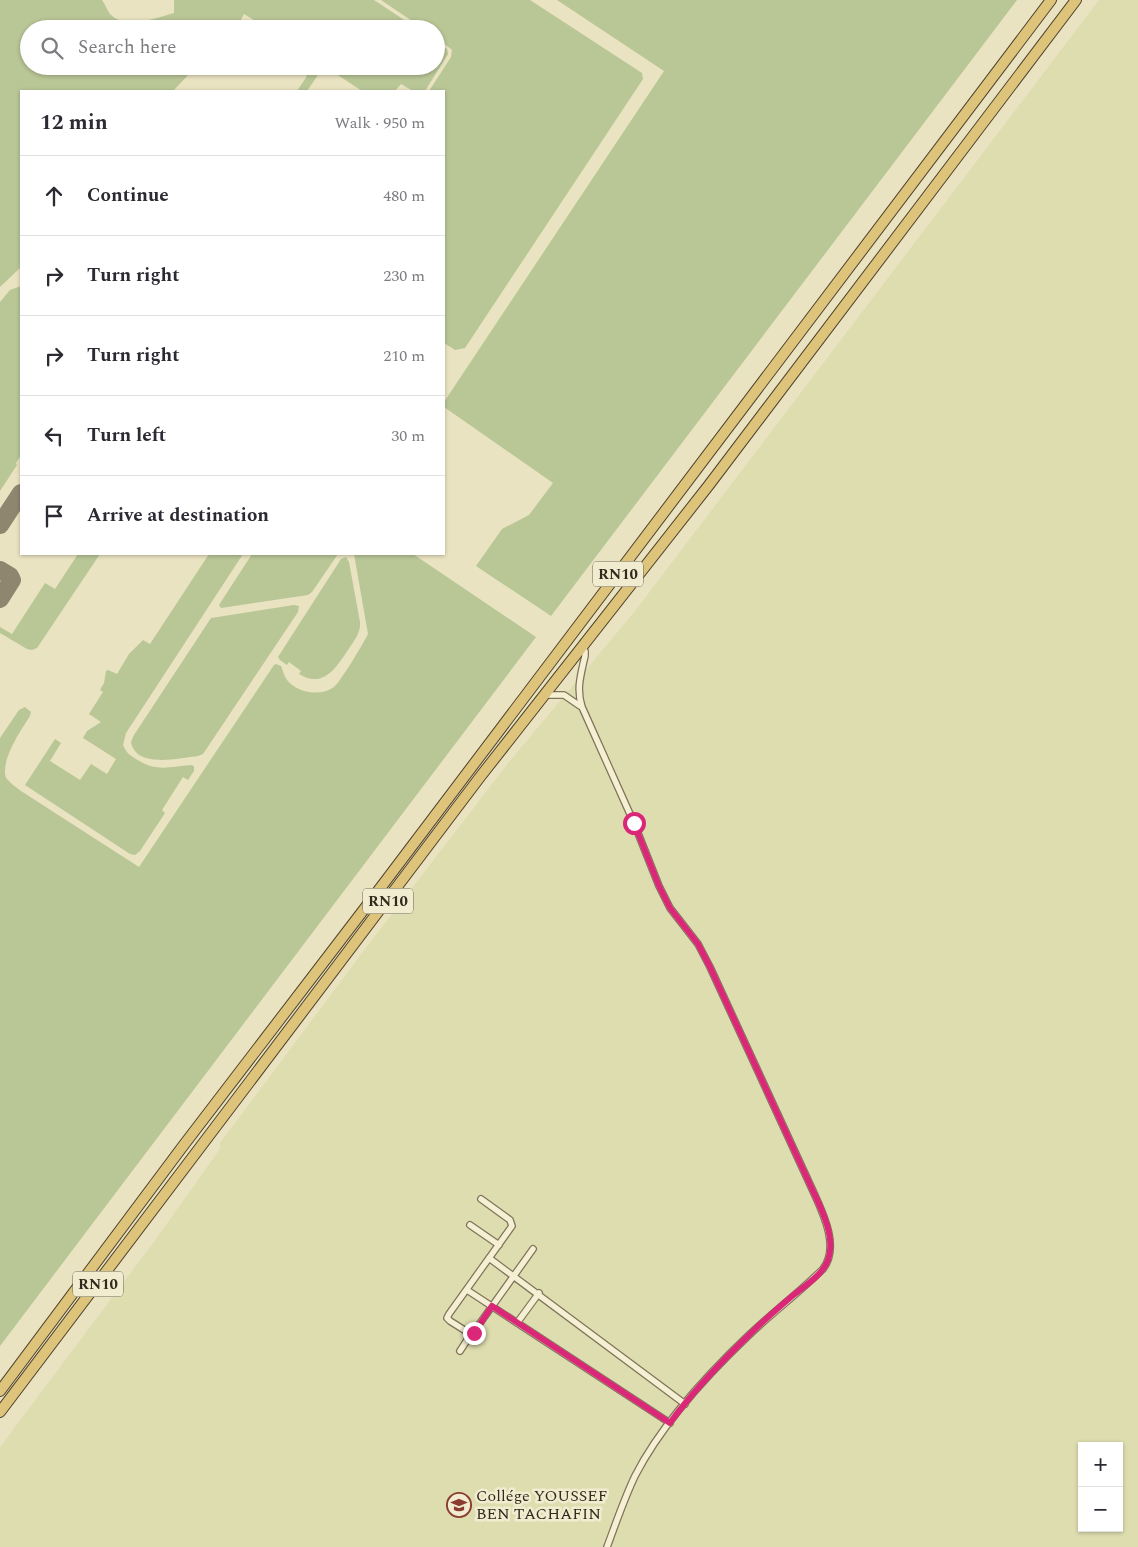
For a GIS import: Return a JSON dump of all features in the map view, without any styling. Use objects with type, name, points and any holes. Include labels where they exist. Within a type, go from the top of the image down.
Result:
[{"type":"highway","name":"RN10","points":[[0,1391],[183,1146],[1051,0]]},
{"type":"highway","name":"RN10","points":[[0,1412],[480,777],[721,469],[1076,0]]},
{"type":"highway","points":[[569,638],[581,647]]},
{"type":"highway","points":[[183,1146],[195,1156]]},
{"type":"street","points":[[581,647],[585,651],[579,686],[579,698],[582,707],[634,823],[659,886],[670,908],[698,944],[710,967],[823,1213],[830,1238],[830,1256],[823,1269],[749,1335],[709,1376],[670,1423],[636,1475],[607,1547]]},
{"type":"street","points":[[545,695],[564,695],[582,707]]},
{"type":"street","points":[[471,1334],[447,1318],[512,1226],[510,1220],[481,1199]]},
{"type":"street","points":[[470,1225],[499,1245]]},
{"type":"street","points":[[460,1351],[533,1249]]},
{"type":"street","points":[[489,1258],[539,1293],[685,1404]]},
{"type":"street","points":[[467,1290],[670,1423]]},
{"type":"street","points":[[517,1323],[539,1293]]},
{"type":"green space","points":[[0,0],[102,0],[110,14],[120,20],[20,20],[20,75],[188,75],[174,90],[20,90],[20,268],[0,287]]},
{"type":"green space","points":[[174,0],[374,0],[404,20],[254,20],[244,14],[241,20],[150,20],[174,13]]},
{"type":"green space","points":[[381,0],[530,0],[642,73],[643,79],[465,348],[455,350],[445,344],[445,90],[430,90],[439,75],[445,75],[445,66],[451,57],[452,50],[445,44],[445,20],[411,20]]},
{"type":"green space","points":[[557,0],[1017,0],[551,616],[476,566],[502,529],[529,515],[553,483],[445,408],[445,400],[664,71]]},
{"type":"green space","points":[[1099,0],[1138,0],[1138,1547],[0,1547],[0,1447],[156,1239],[220,1149],[220,1143],[362,953],[509,762],[635,611]]},
{"type":"green space","points":[[445,48],[447,49],[448,54],[445,59]]},
{"type":"green space","points":[[306,75],[318,75],[308,90],[298,90],[307,76]]},
{"type":"green space","points":[[338,75],[435,75],[426,90],[411,90],[401,84],[396,90],[360,90]]},
{"type":"green space","points":[[20,286],[20,457],[16,463],[17,465],[0,491],[0,302],[10,290]]},
{"type":"green space","points":[[77,555],[99,555],[37,648],[27,649],[0,633],[0,627],[12,634],[45,583],[55,589]]},
{"type":"green space","points":[[208,555],[242,555],[126,733],[123,745],[131,756],[143,763],[162,768],[194,766],[194,771],[188,780],[183,777],[162,810],[165,813],[140,851],[135,855],[130,854],[25,785],[55,739],[61,743],[50,761],[80,780],[91,764],[107,774],[116,759],[83,738],[87,731],[101,722],[89,714],[103,692],[100,690],[104,683],[106,671],[117,674],[129,654],[143,640],[150,644]]},
{"type":"green space","points":[[251,555],[337,555],[308,595],[221,608],[219,605]]},
{"type":"green space","points":[[354,555],[414,555],[536,637],[0,1346],[0,738],[19,710],[25,707],[31,712],[9,755],[6,763],[6,778],[21,791],[139,867],[274,665],[281,666],[286,678],[297,688],[309,692],[323,692],[334,687],[342,678],[368,634]]},
{"type":"green space","points":[[346,557],[349,562],[360,622],[359,630],[355,640],[334,669],[322,678],[308,678],[299,674],[301,671],[289,662],[287,665],[278,657],[341,559]]},
{"type":"green space","points":[[294,605],[299,606],[298,612],[203,754],[159,760],[141,756],[135,750],[131,742],[134,735],[211,618]]},
{"type":"taxiway","points":[[0,525],[20,495]]},
{"type":"taxiway","points":[[0,570],[10,576],[12,580],[0,599]]},
{"type":"place","name":"Collége YOUSSEF BEN TACHAFIN","points":[[459,1505]]},
{"type":"route","points":[[474,1333],[492,1306],[611,1382],[670,1423],[709,1376],[749,1335],[819,1272],[829,1259],[830,1238],[823,1213],[710,967],[698,944],[670,908],[659,886],[634,823]]}]
